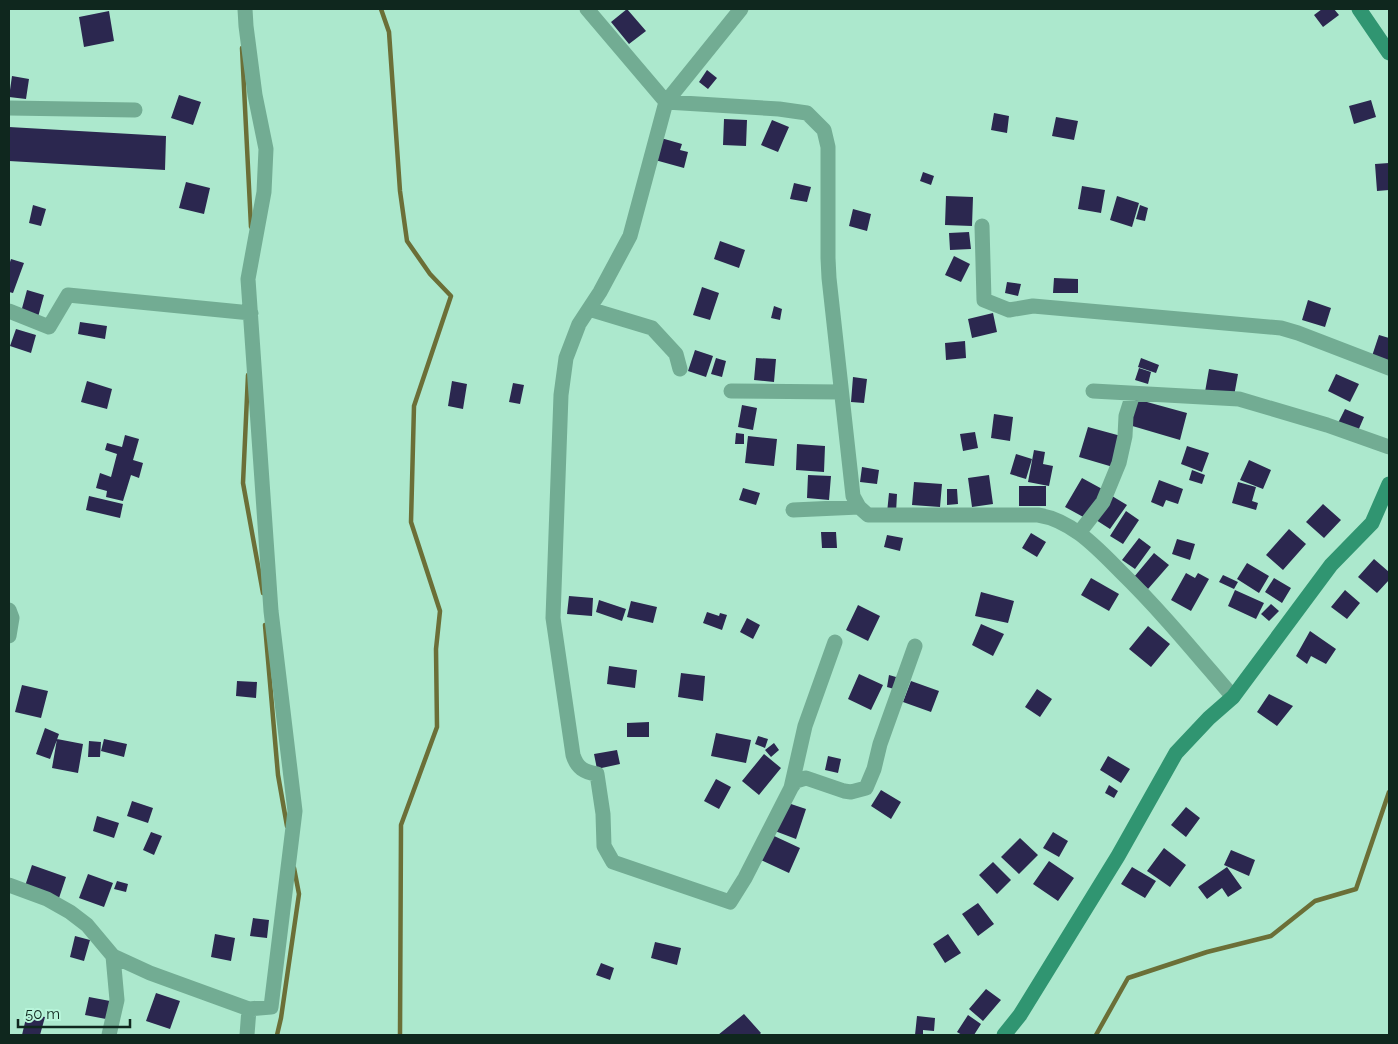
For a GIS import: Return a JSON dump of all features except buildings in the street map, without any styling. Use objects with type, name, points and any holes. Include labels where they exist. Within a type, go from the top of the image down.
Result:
[{"type":"main road","points":[[1359,9],[1389,53]]},
{"type":"main road","points":[[1004,1035],[1020,1015],[1118,856],[1176,753],[1209,718],[1233,697],[1331,565],[1372,523],[1389,484]]},
{"type":"street","points":[[9,885],[47,899],[70,912],[87,925],[113,956],[150,973],[249,1009],[271,1007],[295,811],[271,611],[248,279],[264,192],[266,149],[255,95],[245,9]]},
{"type":"street","points":[[587,9],[666,102],[779,109],[807,113],[824,130],[828,147],[828,258],[841,392],[853,496],[868,516],[1038,515],[1050,517],[1079,533],[1155,605],[1233,697]]},
{"type":"street","points":[[741,9],[666,102],[630,236],[600,292],[579,324],[566,358],[561,395],[553,618],[573,755],[576,764],[586,772],[597,774],[603,814],[604,846],[613,862],[730,902],[745,878],[796,781],[806,778],[851,792],[866,788],[916,646]]},
{"type":"street","points":[[9,108],[135,110]]},
{"type":"street","points":[[982,226],[984,300],[1009,310],[1034,306],[1281,328],[1389,368]]},
{"type":"street","points":[[9,311],[49,327],[68,294],[251,313]]},
{"type":"street","points":[[589,308],[652,328],[676,354],[680,369]]},
{"type":"street","points":[[731,391],[841,392]]},
{"type":"street","points":[[1092,391],[1239,399],[1327,425],[1389,447]]},
{"type":"street","points":[[1079,533],[1103,502],[1119,463],[1125,436],[1126,416],[1133,394]]},
{"type":"street","points":[[793,510],[859,506]]},
{"type":"street","points":[[9,610],[12,618],[9,636]]},
{"type":"street","points":[[791,788],[805,726],[836,642]]},
{"type":"street","points":[[109,1035],[117,1000],[113,956]]},
{"type":"street","points":[[247,1035],[249,1009]]},
{"type":"waterway","points":[[381,9],[389,32],[400,191],[407,241],[430,274],[451,296],[414,406],[411,522],[440,611],[436,649],[437,727],[401,825],[400,1035]]},
{"type":"waterway","points":[[242,48],[251,227]]},
{"type":"waterway","points":[[248,375],[243,483],[263,593]]},
{"type":"waterway","points":[[265,625],[278,775],[287,826]]},
{"type":"waterway","points":[[1096,1035],[1128,978],[1207,952],[1271,936],[1315,901],[1356,889],[1389,792]]},
{"type":"waterway","points":[[277,1035],[299,894],[294,868]]}]
